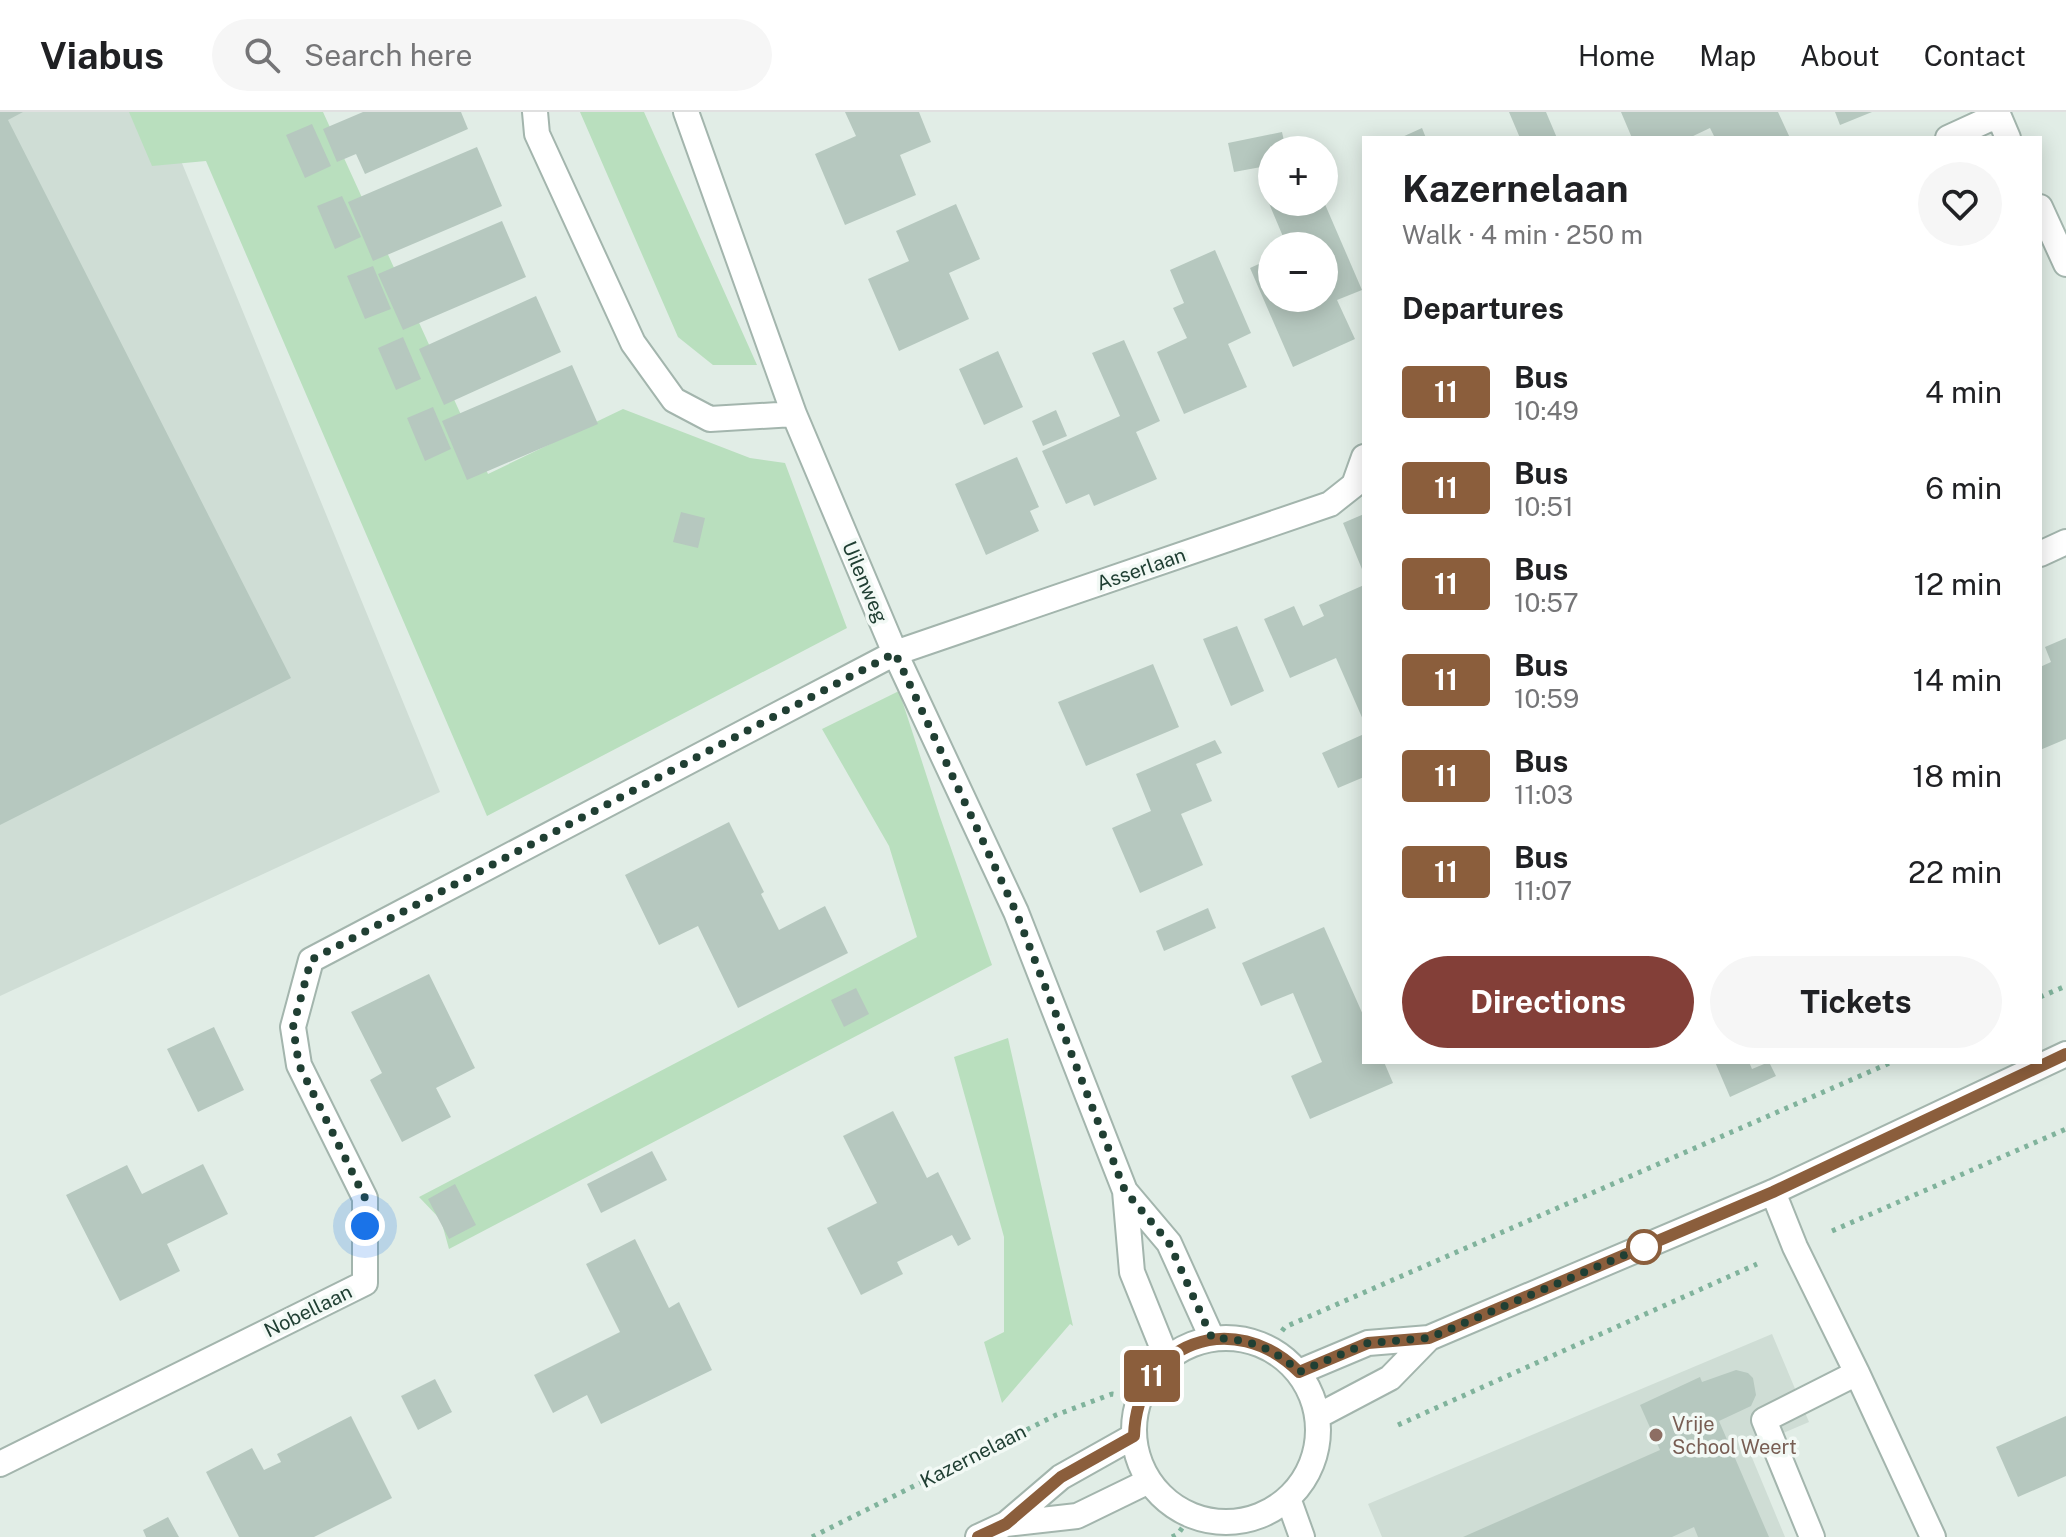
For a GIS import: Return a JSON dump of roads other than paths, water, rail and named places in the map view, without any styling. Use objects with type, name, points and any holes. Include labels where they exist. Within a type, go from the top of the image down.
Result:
[{"type":"street","points":[[535,112],[537,134],[633,343],[674,400],[710,419],[794,414]]},
{"type":"street","name":"Uilenweg","points":[[686,112],[794,414],[895,653],[1016,912],[1125,1191],[1132,1272],[1167,1359]]},
{"type":"street","points":[[1952,136],[1997,114],[2007,136]]},
{"type":"street","points":[[2042,211],[2065,259]]},
{"type":"street","name":"Asserlaan","points":[[895,653],[1330,504],[1354,485],[1362,463]]},
{"type":"street","points":[[2042,553],[2066,542]]},
{"type":"street","name":"Nobellaan","points":[[0,1464],[365,1283],[365,1198],[299,1065],[293,1027],[311,960],[895,653]]},
{"type":"street","points":[[1299,1372],[1368,1343],[1429,1338],[1773,1192],[2066,1054]]},
{"type":"street","name":"Uilenweg","points":[[1125,1191],[1169,1243],[1212,1338]]},
{"type":"street","points":[[1773,1192],[1795,1247],[1933,1537]]},
{"type":"street","points":[[1212,1338],[1242,1339],[1270,1349],[1299,1372],[1311,1393],[1318,1416],[1315,1456],[1305,1479],[1288,1498],[1248,1528],[1191,1515],[1167,1501],[1149,1481],[1139,1459],[1134,1436],[1139,1399],[1151,1377],[1167,1359],[1188,1346],[1212,1338]]},
{"type":"street","points":[[1318,1416],[1390,1378],[1429,1338]]},
{"type":"street","points":[[1812,1537],[1764,1420],[1857,1373]]},
{"type":"street","points":[[978,1537],[1006,1524],[1061,1477],[1134,1436]]},
{"type":"street","points":[[1006,1524],[1077,1516],[1149,1481]]},
{"type":"street","points":[[1288,1498],[1302,1537]]},
{"type":"place","name":"Vrije School Weert","points":[[1656,1435]]}]
